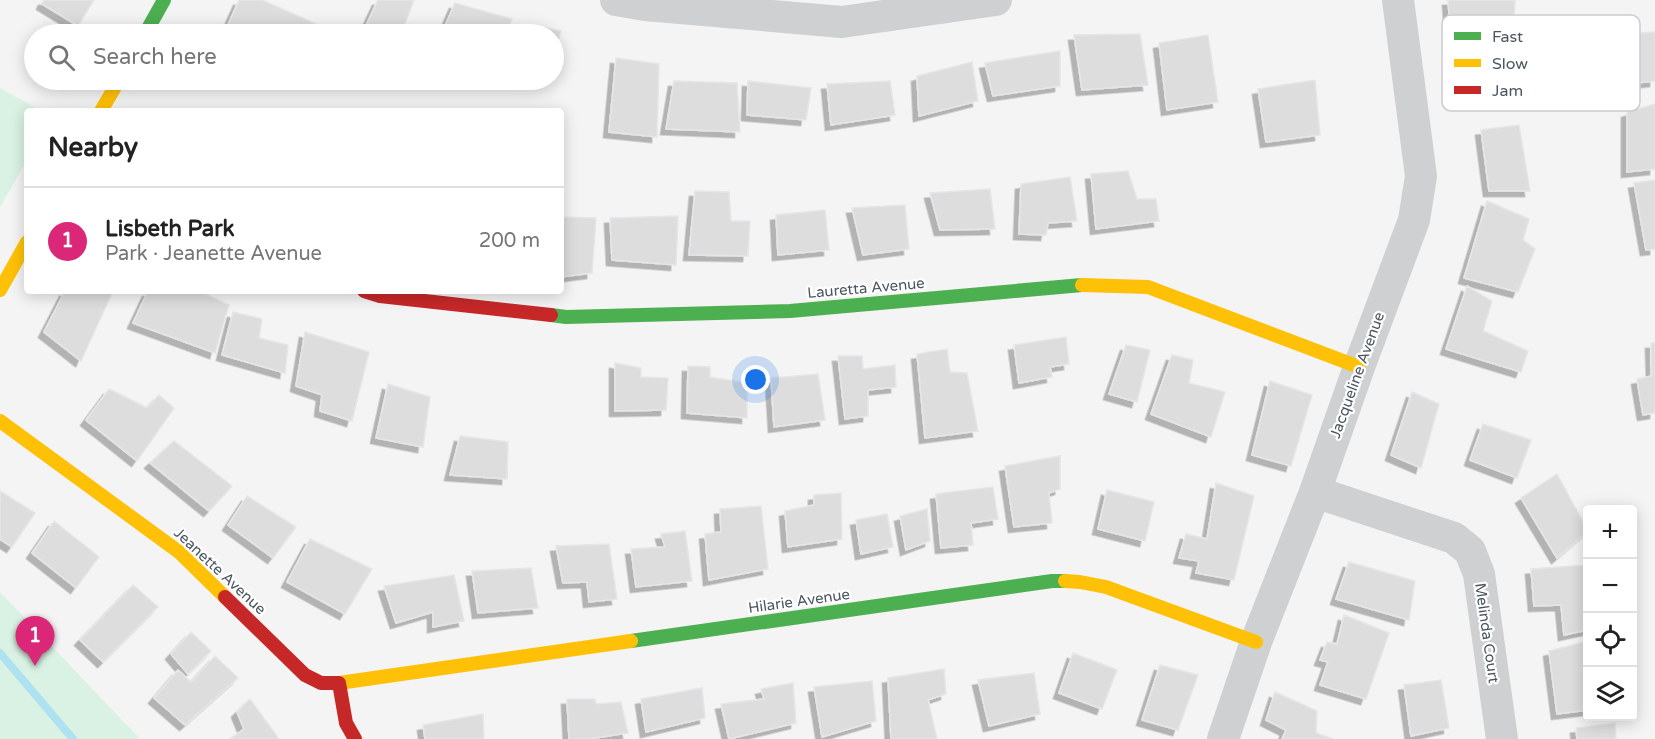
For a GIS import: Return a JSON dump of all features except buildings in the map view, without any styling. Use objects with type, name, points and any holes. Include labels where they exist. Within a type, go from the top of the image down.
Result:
[{"type":"street","points":[[151,24],[164,0]]},
{"type":"street","points":[[616,0],[645,5],[842,22],[996,0]]},
{"type":"street","name":"Jacqueline Avenue","points":[[1224,739],[1256,642],[1315,492],[1414,220],[1422,176],[1398,0]]},
{"type":"street","points":[[103,108],[113,90]]},
{"type":"street","points":[[0,290],[24,247]]},
{"type":"street","name":"Lauretta Avenue","points":[[374,294],[566,317],[790,311],[1089,284],[1148,287],[1359,367]]},
{"type":"street","name":"Jeanette Avenue","points":[[0,421],[179,552],[305,675],[321,683],[339,683]]},
{"type":"street","name":"Melinda Court","points":[[1315,492],[1454,538],[1470,551],[1479,574],[1502,739]]},
{"type":"street","name":"Hilarie Avenue","points":[[339,683],[1052,581],[1080,582],[1106,587],[1256,642]]},
{"type":"street","points":[[339,683],[346,723],[355,739]]},
{"type":"green space","points":[[0,88],[36,108],[24,108],[24,165],[0,207]]},
{"type":"green space","points":[[0,592],[140,739],[0,739]]},
{"type":"waterway","points":[[0,653],[73,739]]},
{"type":"traffic: fast","points":[[151,24],[164,0]]},
{"type":"traffic: fast","points":[[551,315],[566,317],[790,311],[1082,285]]},
{"type":"traffic: fast","points":[[631,641],[1065,581]]},
{"type":"traffic: slow","points":[[103,108],[113,90]]},
{"type":"traffic: slow","points":[[0,290],[24,247]]},
{"type":"traffic: slow","points":[[1082,285],[1148,287],[1359,367]]},
{"type":"traffic: slow","points":[[0,421],[179,552],[225,597]]},
{"type":"traffic: slow","points":[[1065,581],[1106,587],[1256,642]]},
{"type":"traffic: slow","points":[[339,683],[631,641]]},
{"type":"traffic: jam","points":[[374,294],[551,315]]},
{"type":"traffic: jam","points":[[225,597],[305,675],[321,683],[339,683],[346,723],[355,739]]},
{"type":"place","name":"Lisbeth Park","points":[[35,666]]}]
